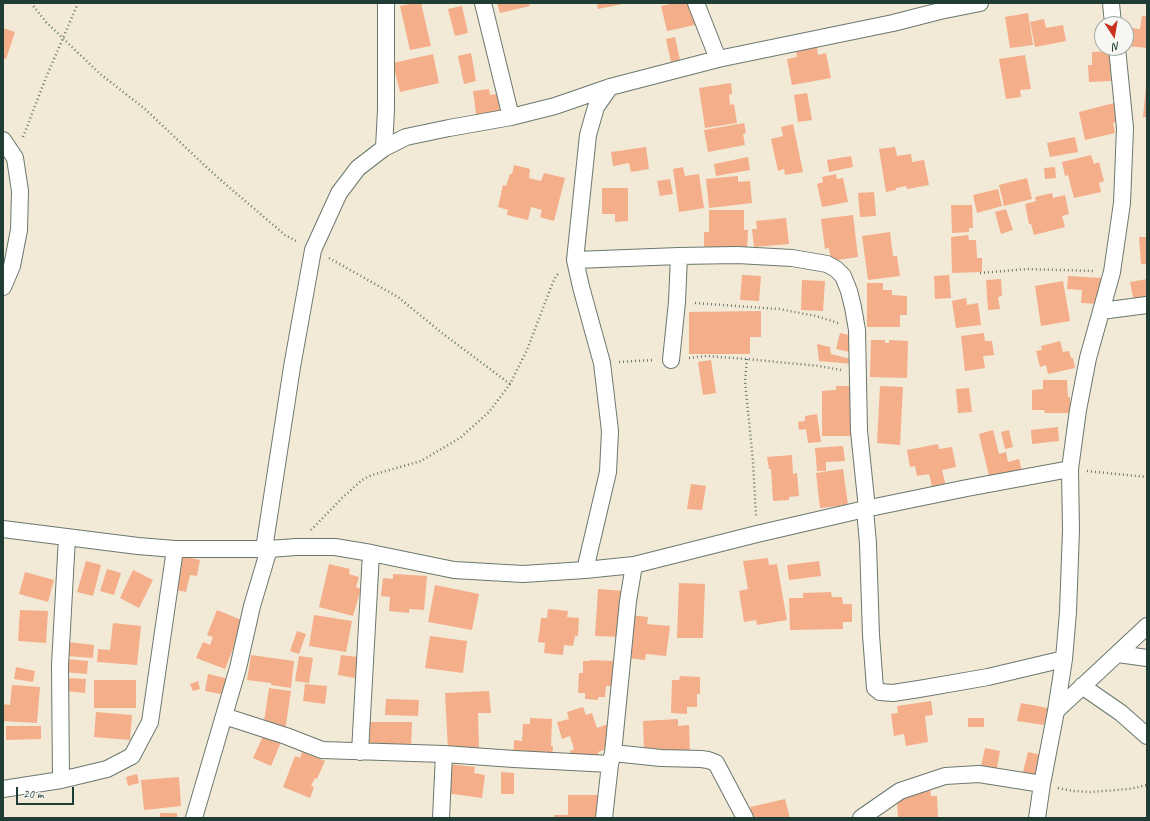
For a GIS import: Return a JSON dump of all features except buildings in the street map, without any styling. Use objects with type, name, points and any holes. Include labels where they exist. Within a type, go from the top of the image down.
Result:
[{"type":"street","points":[[384,148],[386,110],[386,3]]},
{"type":"street","points":[[483,3],[512,117]]},
{"type":"street","points":[[696,3],[718,59]]},
{"type":"street","points":[[194,818],[238,668],[266,549],[292,367],[313,250],[339,193],[358,168],[384,148],[406,137],[426,132],[512,117],[554,106],[610,87],[718,59],[980,3]]},
{"type":"street","points":[[1111,3],[1112,16]]},
{"type":"street","points":[[1037,818],[1064,659],[1068,612],[1070,469],[1078,410],[1088,358],[1112,272],[1122,203],[1125,128],[1118,56]]},
{"type":"street","points":[[585,570],[608,472],[610,431],[602,363],[580,287],[575,260],[588,135],[596,107],[610,87]]},
{"type":"street","points":[[3,140],[15,158],[20,191],[19,230],[12,266],[3,288]]},
{"type":"street","points":[[575,260],[737,255],[792,258],[827,264],[836,268],[843,276],[849,291],[857,330],[859,431],[866,509],[871,635],[875,688],[880,692],[893,693],[988,677],[1064,659]]},
{"type":"street","points":[[671,360],[677,302],[679,256]]},
{"type":"street","points":[[1101,311],[1147,305]]},
{"type":"street","points":[[3,529],[138,546],[175,549],[266,549],[296,547],[335,548],[371,553],[454,570],[523,574],[634,565],[757,534],[866,509],[1070,469]]},
{"type":"street","points":[[60,780],[60,665],[68,537]]},
{"type":"street","points":[[3,789],[60,780],[107,769],[132,756],[150,722],[175,549]]},
{"type":"street","points":[[360,752],[371,553]]},
{"type":"street","points":[[604,818],[612,758],[628,601],[634,565]]},
{"type":"street","points":[[1056,711],[1147,626]]},
{"type":"street","points":[[1118,654],[1147,658]]},
{"type":"street","points":[[1082,686],[1121,713],[1147,736]]},
{"type":"street","points":[[224,716],[286,736],[322,750],[444,754],[514,759],[701,758],[716,763],[745,818]]},
{"type":"street","points":[[440,818],[444,754]]},
{"type":"street","points":[[861,818],[900,791],[945,776],[979,774],[1042,784]]},
{"type":"path","points":[[31,3],[46,22],[99,73],[145,108],[216,176],[285,235],[398,297],[442,333],[510,384]]},
{"type":"path","points":[[15,158],[45,80],[78,3]]},
{"type":"path","points":[[296,547],[342,498],[362,480],[372,475],[421,461],[460,438],[489,412],[510,384],[527,350],[556,276],[575,260]]},
{"type":"path","points":[[980,273],[1028,268],[1112,272]]},
{"type":"path","points":[[677,302],[779,309],[816,316],[857,330]]},
{"type":"path","points":[[602,363],[643,360],[671,360],[706,356],[820,366],[857,374]]},
{"type":"path","points":[[747,359],[746,381],[753,461],[757,534]]},
{"type":"path","points":[[1070,469],[1147,477]]},
{"type":"path","points":[[1042,784],[1073,791],[1090,792],[1129,789],[1147,785]]}]
